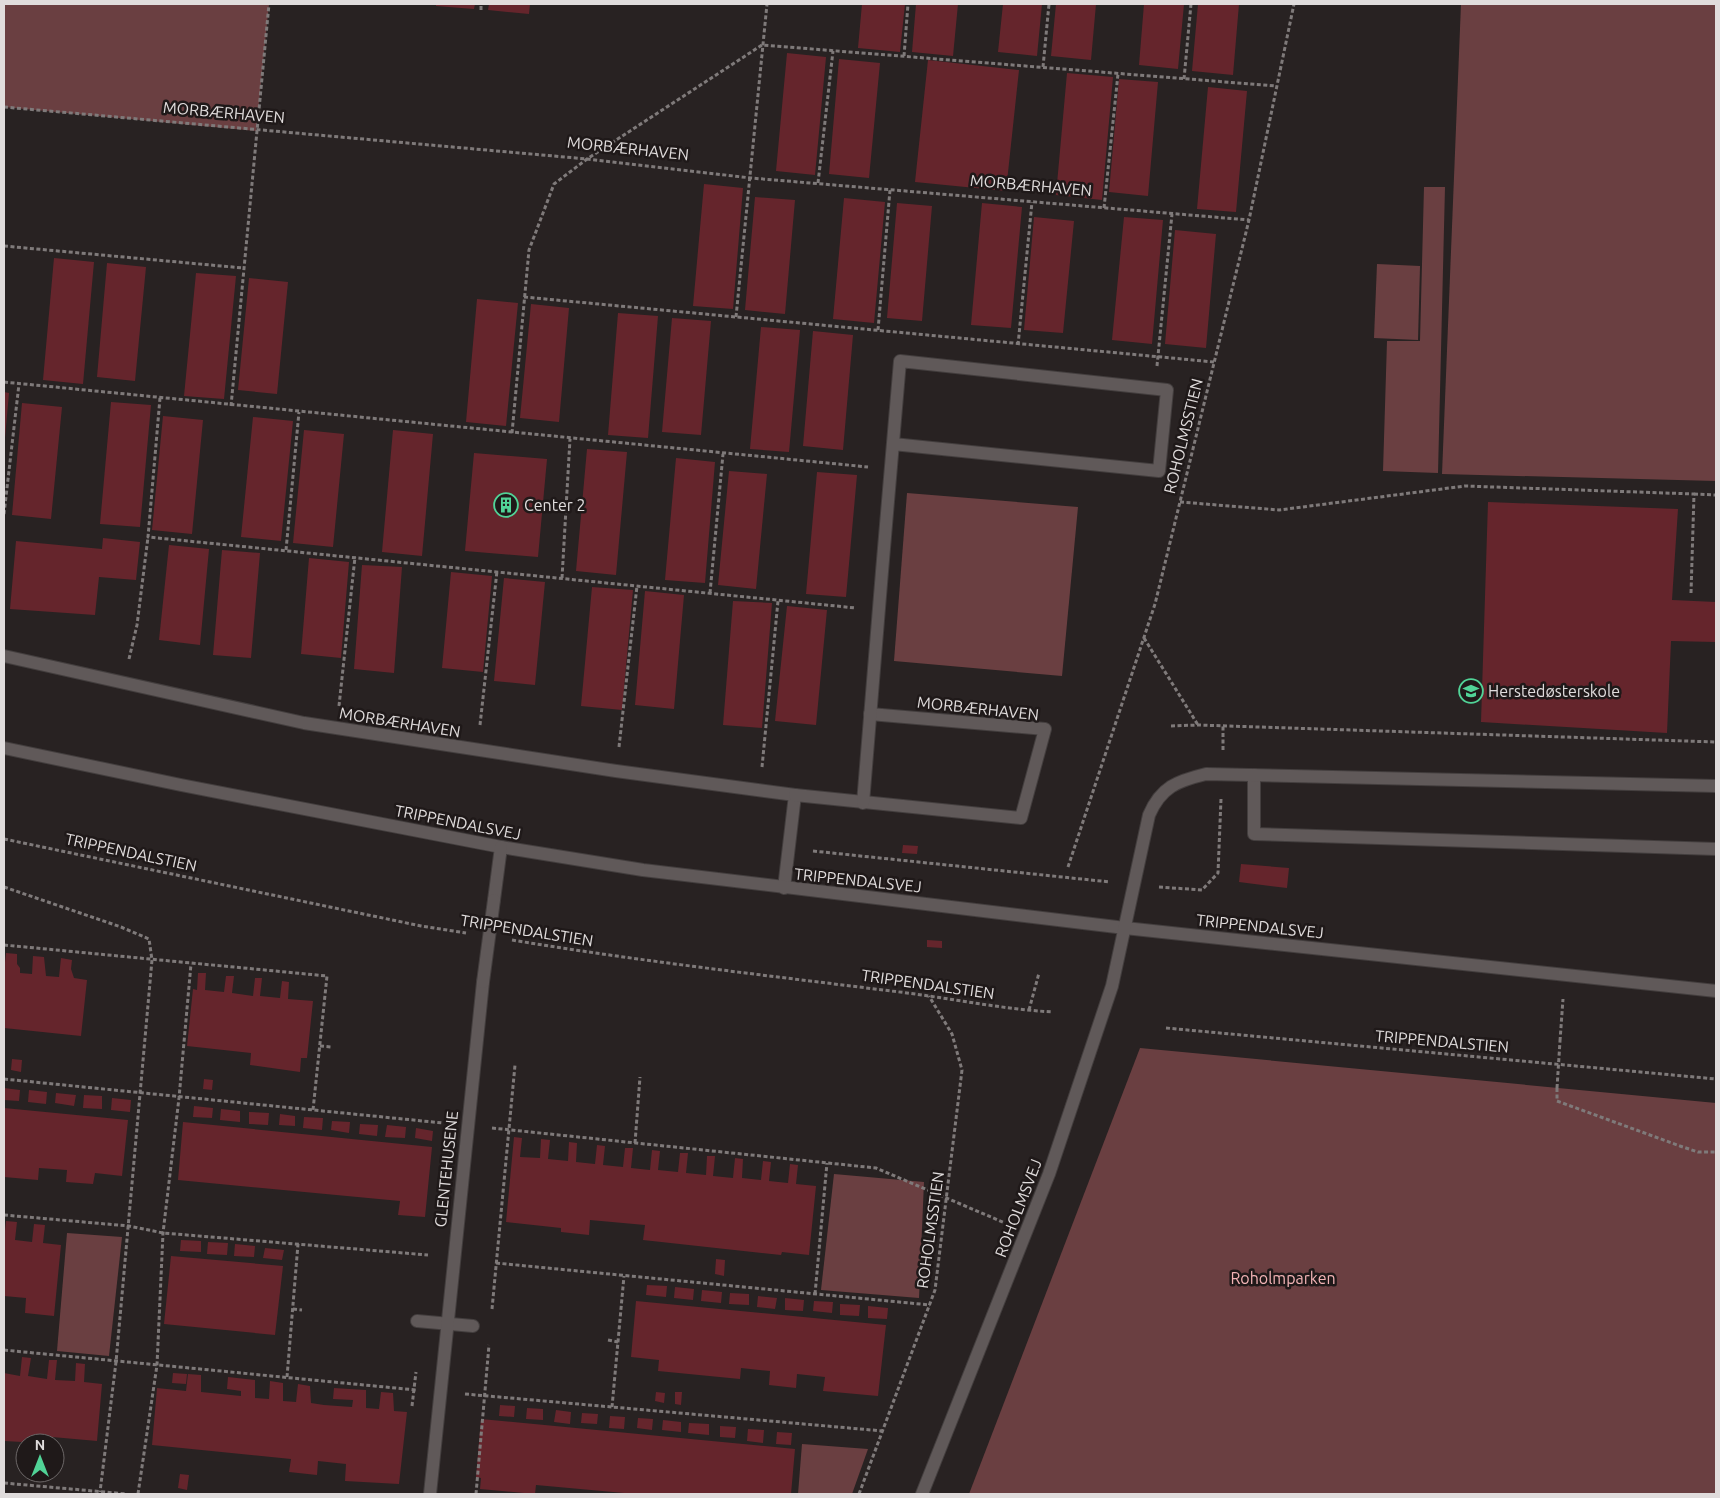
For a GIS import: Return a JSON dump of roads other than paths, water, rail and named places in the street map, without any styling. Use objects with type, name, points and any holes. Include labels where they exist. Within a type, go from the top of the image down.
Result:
[{"type":"street","points":[[863,803],[870,714],[900,361],[1167,390],[1159,471],[893,444]]},
{"type":"street","name":"MORBÆRHAVEN","points":[[4,656],[304,724],[759,792],[1021,818],[1045,729],[870,714]]},
{"type":"street","name":"TRIPPENDALSVEJ","points":[[4,748],[182,785],[501,847],[643,870],[1125,928],[1716,992]]},
{"type":"street","name":"ROHOLMSVEJ","points":[[922,1494],[1049,1174],[1112,986],[1149,816],[1156,799],[1170,786],[1187,778],[1206,774],[1222,774],[1716,786]]},
{"type":"street","points":[[1254,775],[1254,834],[1716,849]]},
{"type":"street","points":[[784,888],[796,796]]},
{"type":"street","name":"GLENTEHUSENE","points":[[430,1494],[482,982],[501,847]]},
{"type":"street","points":[[417,1321],[473,1326]]},
{"type":"place","name":"Center 2","points":[[506,505]]},
{"type":"place","name":"Herstedøsterskole","points":[[1471,691]]},
{"type":"park label","name":"Roholmparken","points":[[1283,1278]]}]
